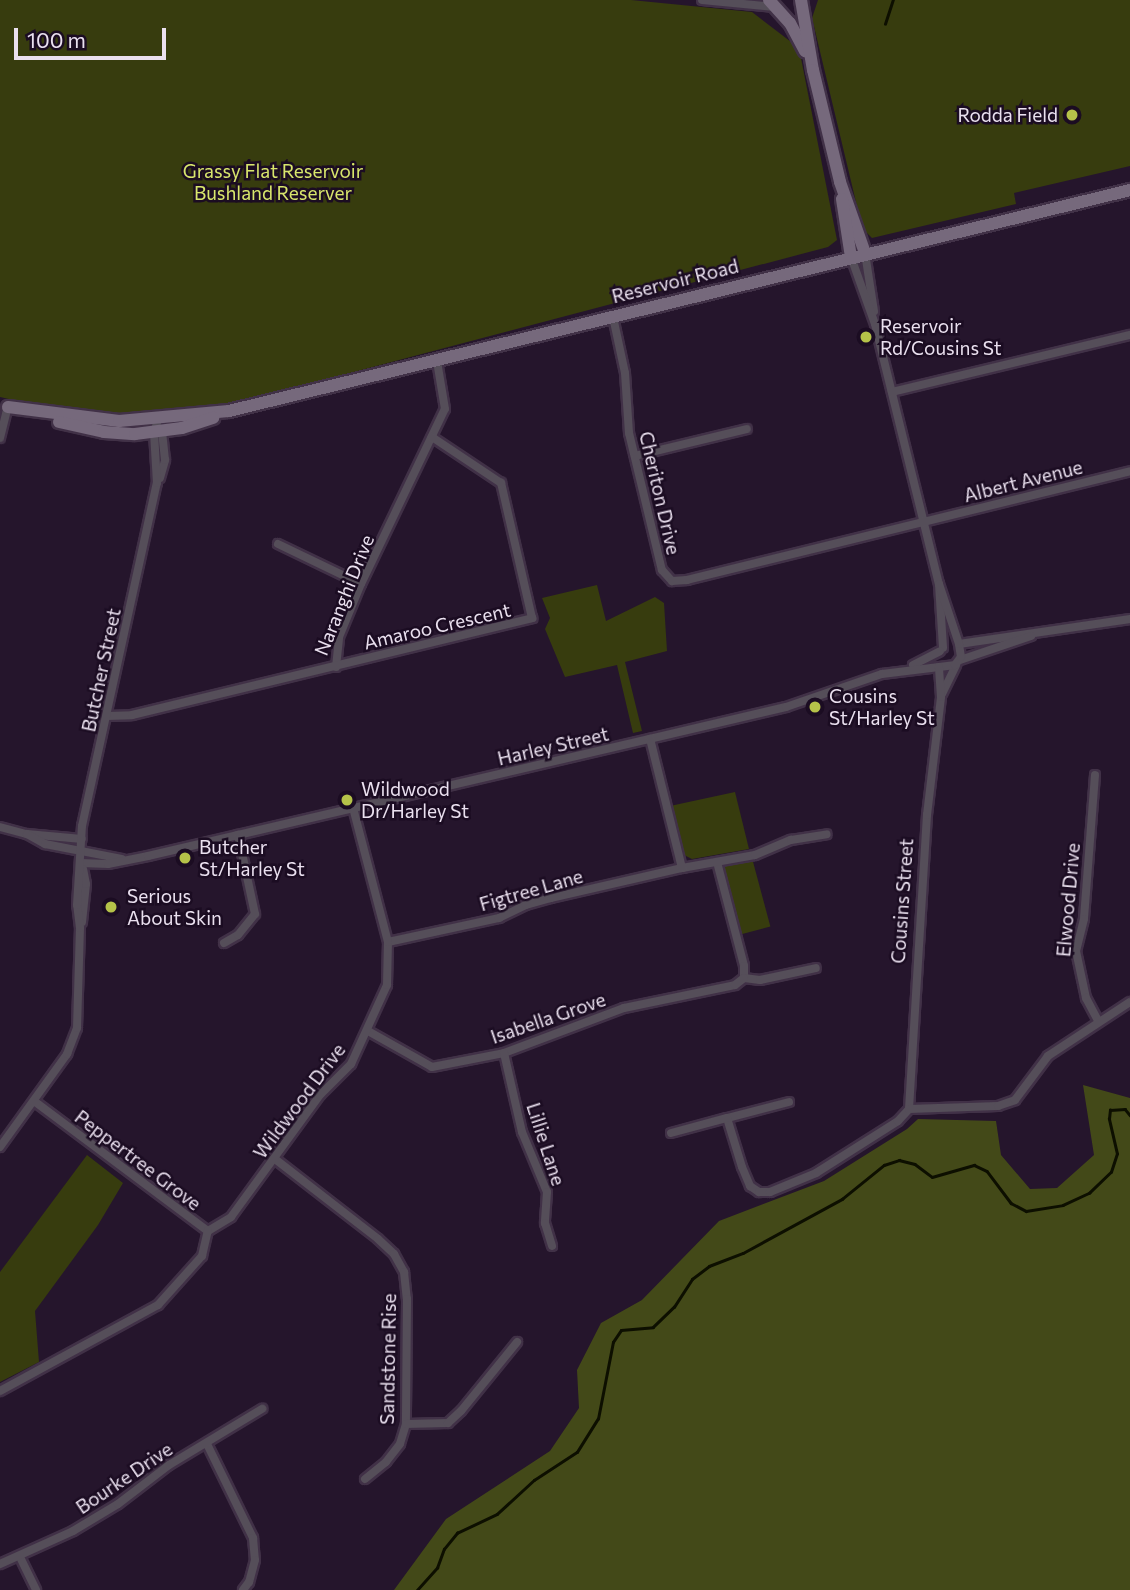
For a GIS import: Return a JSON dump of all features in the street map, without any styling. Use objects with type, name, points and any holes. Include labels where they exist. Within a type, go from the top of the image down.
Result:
[{"type":"main road","points":[[796,0],[774,5],[798,36],[813,70]]},
{"type":"main road","points":[[801,0],[813,70],[840,181],[851,257]]},
{"type":"main road","points":[[840,181],[865,253]]},
{"type":"main road","name":"Reservoir Road","points":[[4,406],[158,428],[1130,190]]},
{"type":"street","points":[[702,0],[774,5]]},
{"type":"street","points":[[865,253],[875,324]]},
{"type":"street","points":[[851,257],[875,324],[939,584],[959,644],[959,662],[1037,634]]},
{"type":"street","name":"Cheriton Drive","points":[[613,317],[625,373],[628,422],[635,456],[662,570],[672,581],[687,580],[923,522]]},
{"type":"street","points":[[892,392],[1130,335]]},
{"type":"street","name":"Naranghi Drive","points":[[107,716],[132,715],[336,667],[339,638],[361,584],[446,405],[437,361]]},
{"type":"street","points":[[0,438],[4,406]]},
{"type":"street","name":"Butcher Street","points":[[0,1147],[67,1054],[76,1034],[80,928],[86,884],[81,863],[82,839],[157,484],[165,460],[158,428]]},
{"type":"street","points":[[635,456],[747,429]]},
{"type":"street","name":"Amaroo Crescent","points":[[336,667],[524,622],[534,615],[501,483],[432,437]]},
{"type":"street","name":"Albert Avenue","points":[[923,522],[1130,471]]},
{"type":"street","points":[[278,544],[361,584]]},
{"type":"street","points":[[939,584],[942,649]]},
{"type":"street","points":[[959,644],[1012,634],[1037,634],[1130,619]]},
{"type":"street","name":"Harley Street","points":[[904,669],[942,649],[959,644]]},
{"type":"street","name":"Cousins Street","points":[[909,1109],[927,815],[941,697],[939,667],[942,649]]},
{"type":"street","name":"Harley Street","points":[[81,863],[108,864],[238,835],[799,703],[862,679],[904,669],[939,667],[959,662]]},
{"type":"street","name":"Cousins Street","points":[[941,697],[959,662]]},
{"type":"street","points":[[650,739],[682,868]]},
{"type":"street","name":"Elwood Drive","points":[[1095,775],[1084,919],[1076,951],[1086,998],[1099,1023]]},
{"type":"street","name":"Wildwood Drive","points":[[208,1231],[231,1217],[320,1095],[351,1064],[387,985],[388,942],[353,808]]},
{"type":"street","name":"Harley Street","points":[[0,827],[27,834],[82,839]]},
{"type":"street","name":"Harley Street","points":[[27,834],[45,844],[124,859]]},
{"type":"street","name":"Figtree Lane","points":[[388,942],[499,918],[526,905],[551,898],[682,868],[755,855],[791,840],[827,834]]},
{"type":"street","points":[[224,943],[238,935],[255,914],[238,835]]},
{"type":"street","points":[[718,862],[744,966],[744,978]]},
{"type":"street","name":"Isabella Grove","points":[[368,1031],[432,1067],[504,1053],[612,1012],[735,985],[744,978],[760,980],[816,968]]},
{"type":"street","points":[[727,1118],[750,1186],[759,1192],[770,1192],[816,1173],[898,1121],[909,1109],[998,1106],[1015,1100],[1048,1056],[1130,1002]]},
{"type":"street","name":"Lillie Lane","points":[[504,1053],[523,1132],[547,1192],[545,1223],[552,1246]]},
{"type":"street","name":"Peppertree Grove","points":[[0,1391],[158,1305],[202,1256],[208,1231],[34,1101]]},
{"type":"street","points":[[671,1133],[789,1102]]},
{"type":"street","name":"Sandstone Rise","points":[[275,1158],[378,1239],[394,1254],[404,1272],[407,1299],[406,1424],[400,1444],[386,1462],[365,1479]]},
{"type":"street","points":[[406,1424],[448,1423],[461,1411],[517,1342]]},
{"type":"street","name":"Bourke Drive","points":[[0,1564],[20,1558],[118,1504],[169,1465],[262,1409]]},
{"type":"street","points":[[207,1444],[253,1538],[255,1560],[243,1590]]},
{"type":"street","points":[[20,1558],[36,1590]]},
{"type":"green space","name":"Grassy Flat Reservoir Bushland Reserver","points":[[0,0],[631,0],[752,12],[799,48],[837,240],[828,247],[255,398],[190,411],[126,418],[44,407],[0,397]]},
{"type":"green space","points":[[818,0],[1130,0],[1130,166],[1014,193],[1016,204],[872,238],[861,223],[812,18]]},
{"type":"green space","points":[[597,585],[606,621],[655,597],[664,603],[667,651],[625,662],[642,731],[633,733],[617,665],[565,677],[545,629],[550,618],[542,598]]},
{"type":"green space","points":[[735,792],[749,849],[692,859],[680,853],[670,806]]},
{"type":"green space","points":[[752,858],[770,927],[739,935],[720,867]]},
{"type":"green space","points":[[1083,1085],[1130,1098],[1130,1590],[394,1590],[446,1519],[550,1451],[579,1408],[577,1370],[601,1323],[642,1300],[719,1221],[824,1181],[907,1129],[918,1119],[996,1121],[1001,1155],[1030,1189],[1057,1188],[1094,1155]]},
{"type":"green space","points":[[87,1155],[123,1183],[98,1225],[35,1311],[39,1362],[0,1382],[0,1272]]},
{"type":"waterway","points":[[885,24],[893,0]]},
{"type":"waterway","points":[[417,1590],[437,1568],[444,1549],[457,1533],[497,1514],[534,1480],[577,1452],[598,1419],[613,1342],[621,1330],[653,1327],[674,1307],[692,1279],[709,1266],[743,1253],[842,1199],[884,1165],[899,1160],[915,1164],[932,1177],[974,1165],[987,1171],[1011,1203],[1026,1211],[1063,1205],[1089,1193],[1111,1172],[1117,1154],[1109,1119],[1110,1110],[1125,1109],[1130,1115]]},
{"type":"place","name":"Rodda Field","points":[[1072,115]]},
{"type":"place","name":"Reservoir Rd/Cousins St","points":[[866,337]]},
{"type":"place","name":"Cousins St/Harley St","points":[[815,707]]},
{"type":"place","name":"Wildwood Dr/Harley St","points":[[347,800]]},
{"type":"place","name":"Butcher St/Harley St","points":[[185,858]]},
{"type":"place","name":"Serious About Skin","points":[[111,907]]}]
